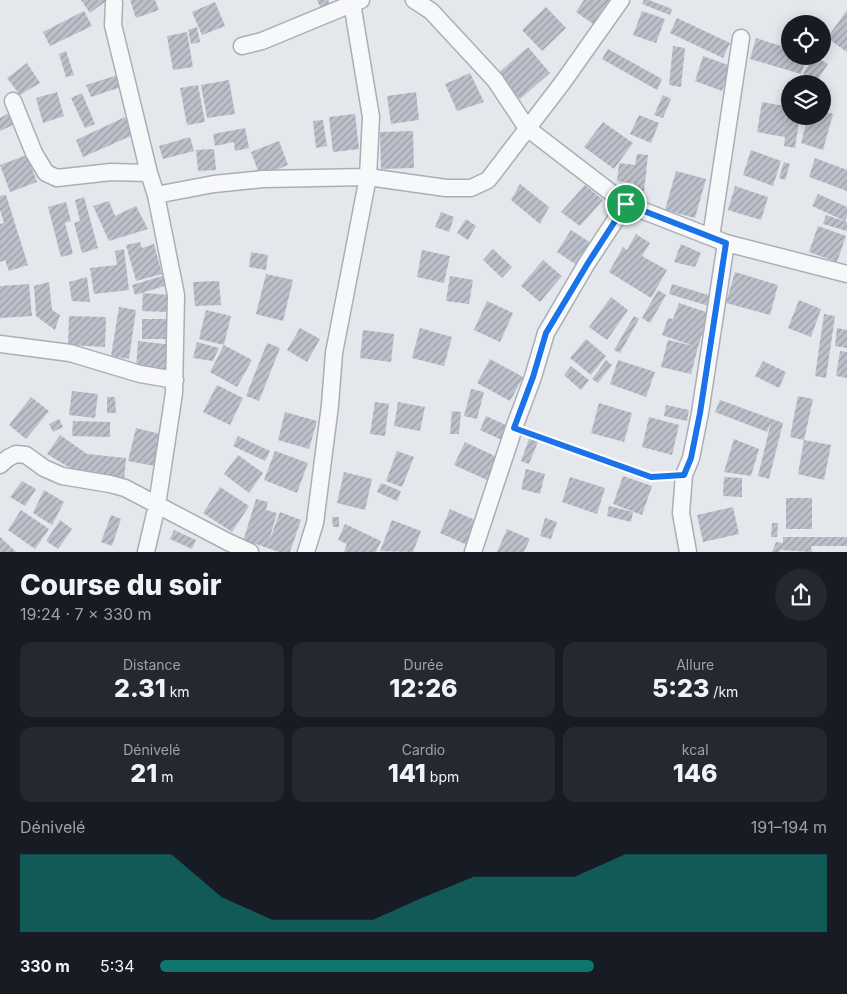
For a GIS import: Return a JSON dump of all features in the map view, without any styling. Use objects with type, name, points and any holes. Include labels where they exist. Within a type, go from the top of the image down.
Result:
[{"type":"street","points":[[414,0],[431,11],[495,80],[527,128],[626,204],[719,240],[847,274]]},
{"type":"street","points":[[156,195],[214,184],[263,180],[368,177],[446,188],[471,188],[488,180],[563,82],[621,0]]},
{"type":"street","points":[[242,46],[262,41],[356,1],[371,117],[368,177],[334,353],[330,405],[316,515],[306,552]]},
{"type":"street","points":[[114,3],[113,25],[148,172],[156,195],[176,295],[174,393],[158,505],[146,552]]},
{"type":"street","points":[[688,552],[681,514],[684,475],[691,458],[700,413],[741,38]]},
{"type":"street","points":[[13,101],[34,153],[46,173],[57,178],[111,172],[148,172]]},
{"type":"street","points":[[473,552],[533,377],[546,333],[626,204]]},
{"type":"street","points":[[0,344],[70,353],[140,374],[174,380]]},
{"type":"street","points":[[0,465],[16,454],[26,455],[44,468],[62,476],[125,488],[250,552]]},
{"type":"path","points":[[514,428],[651,477],[684,475]]},
{"type":"building","points":[[81,0],[106,0],[106,1],[90,13]]},
{"type":"building","points":[[130,0],[155,0],[159,10],[136,18]]},
{"type":"building","points":[[317,0],[328,0],[331,6],[322,10]]},
{"type":"building","points":[[584,0],[614,0],[596,26],[576,12]]},
{"type":"building","points":[[644,0],[649,0],[672,9],[670,15],[642,4]]},
{"type":"building","points":[[215,2],[225,26],[202,35],[192,12]]},
{"type":"building","points":[[546,7],[566,28],[542,51],[522,30]]},
{"type":"building","points":[[847,10],[847,52],[831,41],[831,32]]},
{"type":"building","points":[[84,11],[92,26],[50,46],[43,32]]},
{"type":"building","points":[[642,11],[665,19],[656,43],[633,35]]},
{"type":"building","points":[[677,18],[730,43],[723,58],[670,33]]},
{"type":"building","points":[[197,27],[200,42],[191,44],[188,30]]},
{"type":"building","points":[[187,32],[193,67],[173,70],[167,36]]},
{"type":"building","points":[[756,38],[781,46],[781,65],[804,65],[801,74],[750,59]]},
{"type":"building","points":[[673,46],[685,48],[681,87],[669,85]]},
{"type":"building","points":[[528,47],[550,73],[520,99],[497,74]]},
{"type":"building","points":[[608,49],[662,79],[657,90],[602,59]]},
{"type":"building","points":[[66,51],[74,75],[66,77],[59,54]]},
{"type":"building","points":[[703,56],[731,66],[722,91],[695,81]]},
{"type":"building","points":[[27,63],[40,83],[20,95],[7,78]]},
{"type":"building","points":[[808,65],[827,65],[821,75],[803,74]]},
{"type":"building","points":[[470,73],[484,102],[457,111],[445,84]]},
{"type":"building","points":[[121,74],[124,86],[91,97],[86,85]]},
{"type":"building","points":[[229,80],[235,114],[207,118],[201,85]]},
{"type":"building","points":[[198,85],[205,122],[187,125],[180,88]]},
{"type":"building","points":[[57,92],[64,116],[43,123],[36,98]]},
{"type":"building","points":[[416,92],[419,120],[391,124],[387,96]]},
{"type":"building","points":[[82,93],[95,124],[85,128],[71,98]]},
{"type":"building","points":[[663,95],[671,99],[663,118],[654,115]]},
{"type":"building","points":[[762,102],[781,105],[781,125],[799,125],[795,148],[784,146],[785,137],[757,132]]},
{"type":"building","points":[[13,111],[17,123],[0,131],[0,118]]},
{"type":"building","points":[[355,114],[359,149],[333,152],[329,117]]},
{"type":"building","points":[[639,115],[659,123],[651,143],[630,134]]},
{"type":"building","points":[[125,117],[133,135],[83,157],[76,140]]},
{"type":"building","points":[[323,120],[327,146],[316,148],[313,121]]},
{"type":"building","points":[[603,122],[633,143],[614,169],[584,147]]},
{"type":"building","points":[[806,125],[830,125],[823,150],[801,143]]},
{"type":"building","points":[[245,128],[249,148],[235,151],[234,142],[215,146],[213,134]]},
{"type":"building","points":[[413,131],[414,168],[381,169],[380,132]]},
{"type":"building","points":[[190,137],[194,151],[163,159],[159,146]]},
{"type":"building","points":[[279,141],[288,165],[260,176],[251,152]]},
{"type":"building","points":[[214,149],[216,170],[198,171],[196,150]]},
{"type":"building","points":[[751,150],[781,161],[773,186],[743,175]]},
{"type":"building","points":[[637,154],[648,155],[643,201],[632,199],[634,183],[617,181],[619,163],[635,165]]},
{"type":"building","points":[[27,155],[37,182],[10,192],[0,165]]},
{"type":"building","points":[[815,158],[847,170],[847,191],[809,177]]},
{"type":"building","points":[[784,162],[790,164],[785,180],[779,178]]},
{"type":"building","points":[[676,171],[706,179],[695,218],[665,210]]},
{"type":"building","points":[[520,184],[549,207],[540,224],[511,200]]},
{"type":"building","points":[[585,185],[603,200],[580,226],[561,212]]},
{"type":"building","points":[[735,186],[768,197],[761,220],[728,210]]},
{"type":"building","points":[[818,194],[847,207],[845,221],[812,206]]},
{"type":"building","points":[[6,195],[28,265],[9,271],[5,260],[0,262],[0,224],[4,223],[0,210],[0,196]]},
{"type":"building","points":[[84,197],[98,248],[82,253],[74,223],[80,221],[75,200]]},
{"type":"building","points":[[109,201],[115,216],[136,206],[148,229],[109,241],[93,206]]},
{"type":"building","points":[[66,202],[71,221],[65,223],[73,254],[61,257],[48,207]]},
{"type":"building","points":[[441,212],[454,217],[449,232],[435,227]]},
{"type":"building","points":[[826,215],[847,222],[847,231],[823,224]]},
{"type":"building","points":[[466,219],[476,226],[468,240],[457,233]]},
{"type":"building","points":[[818,226],[846,236],[837,262],[809,252]]},
{"type":"building","points":[[571,230],[594,245],[580,267],[557,252]]},
{"type":"building","points":[[636,234],[650,243],[642,256],[667,270],[651,298],[609,272],[623,247],[627,250]]},
{"type":"building","points":[[140,242],[142,248],[154,244],[162,274],[136,281],[126,245]]},
{"type":"building","points":[[681,244],[701,253],[695,267],[674,262]]},
{"type":"building","points":[[124,249],[129,290],[94,294],[90,268],[117,265],[115,251]]},
{"type":"building","points":[[493,249],[512,267],[502,278],[483,260]]},
{"type":"building","points":[[422,250],[450,256],[444,283],[417,277]]},
{"type":"building","points":[[251,252],[268,255],[266,270],[249,267]]},
{"type":"building","points":[[543,260],[562,276],[540,302],[521,286]]},
{"type":"building","points":[[735,272],[778,285],[770,315],[726,303]]},
{"type":"building","points":[[169,274],[171,284],[135,295],[132,285]]},
{"type":"building","points":[[266,274],[293,280],[283,321],[256,314]]},
{"type":"building","points":[[450,276],[473,280],[469,304],[446,301]]},
{"type":"building","points":[[87,277],[90,302],[72,301],[69,282]]},
{"type":"building","points":[[219,281],[221,305],[195,306],[193,282]]},
{"type":"building","points":[[49,282],[52,310],[60,315],[55,330],[36,316],[34,286]]},
{"type":"building","points":[[29,284],[32,316],[0,318],[0,286]]},
{"type":"building","points":[[672,284],[715,297],[712,307],[669,294]]},
{"type":"building","points":[[658,290],[666,295],[650,323],[642,318]]},
{"type":"building","points":[[143,293],[170,295],[169,312],[142,311]]},
{"type":"building","points":[[611,297],[628,310],[607,340],[589,327]]},
{"type":"building","points":[[799,300],[821,309],[811,337],[788,328]]},
{"type":"building","points":[[487,301],[513,313],[500,342],[474,330]]},
{"type":"building","points":[[679,303],[709,313],[691,374],[661,367],[668,340],[694,346],[662,335],[668,318],[673,319]]},
{"type":"building","points":[[119,307],[136,310],[129,359],[111,356]]},
{"type":"building","points":[[206,310],[231,316],[224,345],[199,339]]},
{"type":"building","points":[[824,314],[835,316],[826,378],[815,376]]},
{"type":"building","points":[[69,316],[106,317],[105,347],[68,345]]},
{"type":"building","points":[[634,316],[639,319],[620,353],[614,350]]},
{"type":"building","points":[[142,319],[170,319],[170,339],[142,339]]},
{"type":"building","points":[[300,328],[320,339],[307,362],[287,350]]},
{"type":"building","points":[[420,328],[452,337],[444,366],[412,358]]},
{"type":"building","points":[[837,328],[847,330],[847,348],[835,346]]},
{"type":"building","points":[[363,330],[394,334],[391,362],[360,358]]},
{"type":"building","points":[[586,339],[606,356],[591,375],[570,358]]},
{"type":"building","points":[[138,341],[173,345],[170,372],[136,369]]},
{"type":"building","points":[[197,342],[219,348],[213,361],[193,358]]},
{"type":"building","points":[[267,343],[280,348],[259,401],[246,396]]},
{"type":"building","points":[[224,345],[252,360],[237,387],[210,372]]},
{"type":"building","points":[[840,351],[847,352],[847,378],[836,376]]},
{"type":"building","points":[[490,359],[523,377],[510,401],[477,383]]},
{"type":"building","points":[[606,360],[612,365],[598,383],[592,379]]},
{"type":"building","points":[[618,360],[655,372],[646,397],[610,384]]},
{"type":"building","points":[[763,361],[786,372],[779,388],[755,376]]},
{"type":"building","points":[[571,366],[589,380],[581,390],[564,375]]},
{"type":"building","points":[[217,385],[243,398],[230,425],[203,412]]},
{"type":"building","points":[[471,389],[484,392],[477,419],[464,416]]},
{"type":"building","points":[[72,391],[98,394],[95,418],[69,415]]},
{"type":"building","points":[[798,396],[813,399],[804,440],[790,437]]},
{"type":"building","points":[[31,397],[49,411],[26,439],[9,425]]},
{"type":"building","points":[[107,397],[115,397],[116,413],[107,413]]},
{"type":"building","points":[[720,400],[783,423],[769,479],[758,476],[771,422],[767,432],[715,412]]},
{"type":"building","points":[[375,402],[389,404],[385,436],[370,434]]},
{"type":"building","points":[[398,402],[425,407],[420,431],[394,426]]},
{"type":"building","points":[[599,403],[632,413],[624,442],[591,433]]},
{"type":"building","points":[[666,405],[689,410],[687,421],[664,416]]},
{"type":"building","points":[[452,411],[461,412],[459,434],[450,434]]},
{"type":"building","points":[[285,412],[317,421],[309,449],[278,440]]},
{"type":"building","points":[[486,416],[508,426],[502,440],[480,430]]},
{"type":"building","points":[[649,417],[679,425],[672,455],[642,447]]},
{"type":"building","points":[[59,419],[63,427],[53,432],[49,424]]},
{"type":"building","points":[[73,421],[110,422],[110,437],[72,436]]},
{"type":"building","points":[[136,428],[164,435],[160,467],[128,461]]},
{"type":"building","points":[[60,435],[87,454],[126,458],[124,481],[85,477],[47,454]]},
{"type":"building","points":[[238,436],[270,451],[265,461],[233,446]]},
{"type":"building","points":[[530,436],[539,439],[529,464],[521,461]]},
{"type":"building","points":[[734,439],[759,449],[751,476],[724,472]]},
{"type":"building","points":[[804,440],[831,445],[824,480],[798,474]]},
{"type":"building","points":[[465,442],[499,458],[489,481],[454,465]]},
{"type":"building","points":[[275,451],[308,463],[297,493],[264,480]]},
{"type":"building","points":[[397,451],[414,457],[402,487],[386,481]]},
{"type":"building","points":[[238,455],[263,473],[249,493],[224,474]]},
{"type":"building","points":[[526,469],[545,474],[540,494],[521,489]]},
{"type":"building","points":[[344,472],[372,479],[365,510],[337,503]]},
{"type":"building","points":[[623,476],[652,486],[642,515],[613,504]]},
{"type":"building","points":[[570,477],[605,488],[597,514],[562,502]]},
{"type":"building","points":[[724,477],[742,478],[742,497],[723,496]]},
{"type":"building","points":[[22,481],[36,489],[25,506],[10,497]]},
{"type":"building","points":[[381,483],[401,491],[397,501],[377,492]]},
{"type":"building","points":[[220,487],[249,506],[232,532],[203,513]]},
{"type":"building","points":[[44,490],[64,502],[52,525],[33,513]]},
{"type":"building","points":[[786,498],[812,498],[812,529],[786,529]]},
{"type":"building","points":[[256,499],[268,502],[266,510],[277,513],[268,544],[280,512],[301,520],[290,552],[279,552],[256,544],[255,549],[242,545]]},
{"type":"building","points":[[609,506],[633,512],[631,522],[607,516]]},
{"type":"building","points":[[733,507],[739,534],[703,542],[697,515]]},
{"type":"building","points":[[450,509],[477,521],[467,545],[440,533]]},
{"type":"building","points":[[21,510],[49,529],[35,549],[8,530]]},
{"type":"building","points":[[111,515],[121,519],[112,546],[101,542]]},
{"type":"building","points":[[332,517],[339,517],[339,527],[333,527]]},
{"type":"building","points":[[545,518],[557,522],[551,539],[540,536]]},
{"type":"building","points":[[60,520],[72,529],[58,549],[46,541]]},
{"type":"building","points":[[392,520],[421,531],[413,552],[380,551]]},
{"type":"building","points":[[772,523],[778,523],[777,537],[771,537]]},
{"type":"building","points":[[345,524],[381,541],[376,552],[344,552],[347,544],[338,540]]},
{"type":"building","points":[[507,529],[530,539],[524,552],[497,552]]},
{"type":"building","points":[[174,530],[196,540],[192,549],[170,539]]},
{"type":"building","points":[[0,537],[16,552],[0,552]]},
{"type":"building","points":[[783,537],[847,537],[847,546],[811,546],[812,552],[780,550],[780,552],[772,552],[776,542],[783,543]]},
{"type":"route","points":[[626,204],[726,243],[700,413],[691,458],[684,475],[651,477],[514,428],[533,377],[546,333],[626,204]]}]
